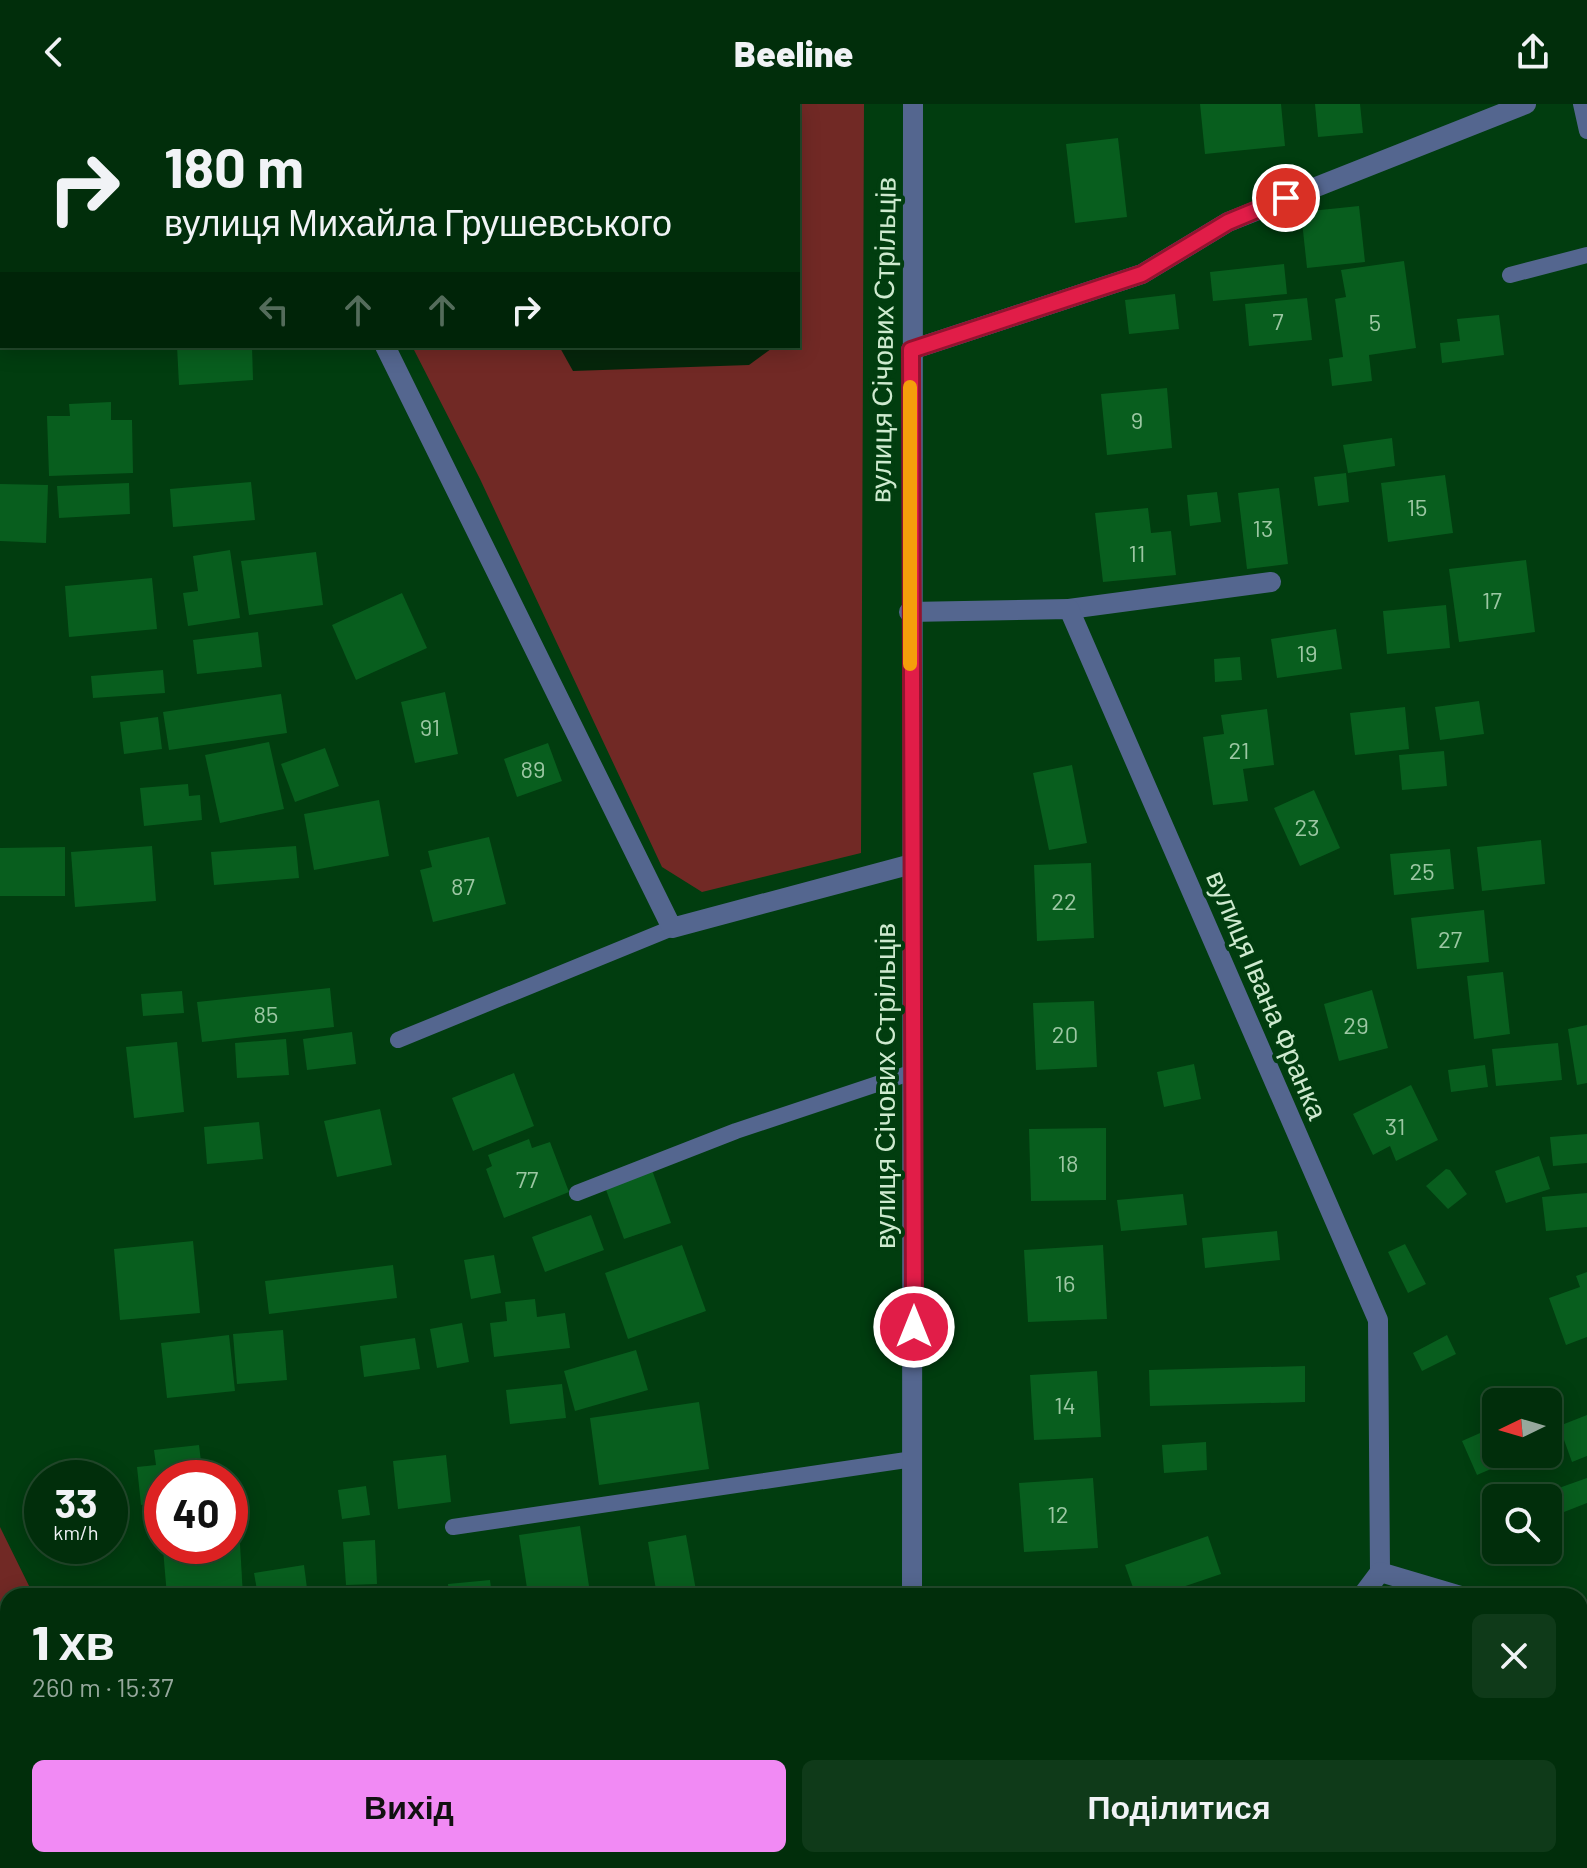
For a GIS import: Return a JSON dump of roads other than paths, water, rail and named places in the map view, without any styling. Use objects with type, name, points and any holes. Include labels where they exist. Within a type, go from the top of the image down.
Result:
[{"type":"street","name":"вулиця Січових Стрільців","points":[[912,1588],[913,1072],[909,612],[913,104]]},
{"type":"street","points":[[911,350],[1142,274],[1228,222],[1521,105]]},
{"type":"street","points":[[386,348],[672,928],[912,864]]},
{"type":"street","points":[[909,612],[1069,609],[1271,582]]},
{"type":"street","name":"вулиця Івана Франка","points":[[1069,609],[1378,1320],[1380,1572]]},
{"type":"street","points":[[1368,1588],[1380,1572],[1434,1588]]},
{"type":"lane","points":[[1581,104],[1587,131]]},
{"type":"lane","points":[[1510,275],[1587,255]]},
{"type":"lane","points":[[398,1040],[672,928]]},
{"type":"lane","points":[[577,1193],[780,1115],[913,1072]]},
{"type":"lane","points":[[453,1527],[913,1459]]}]
